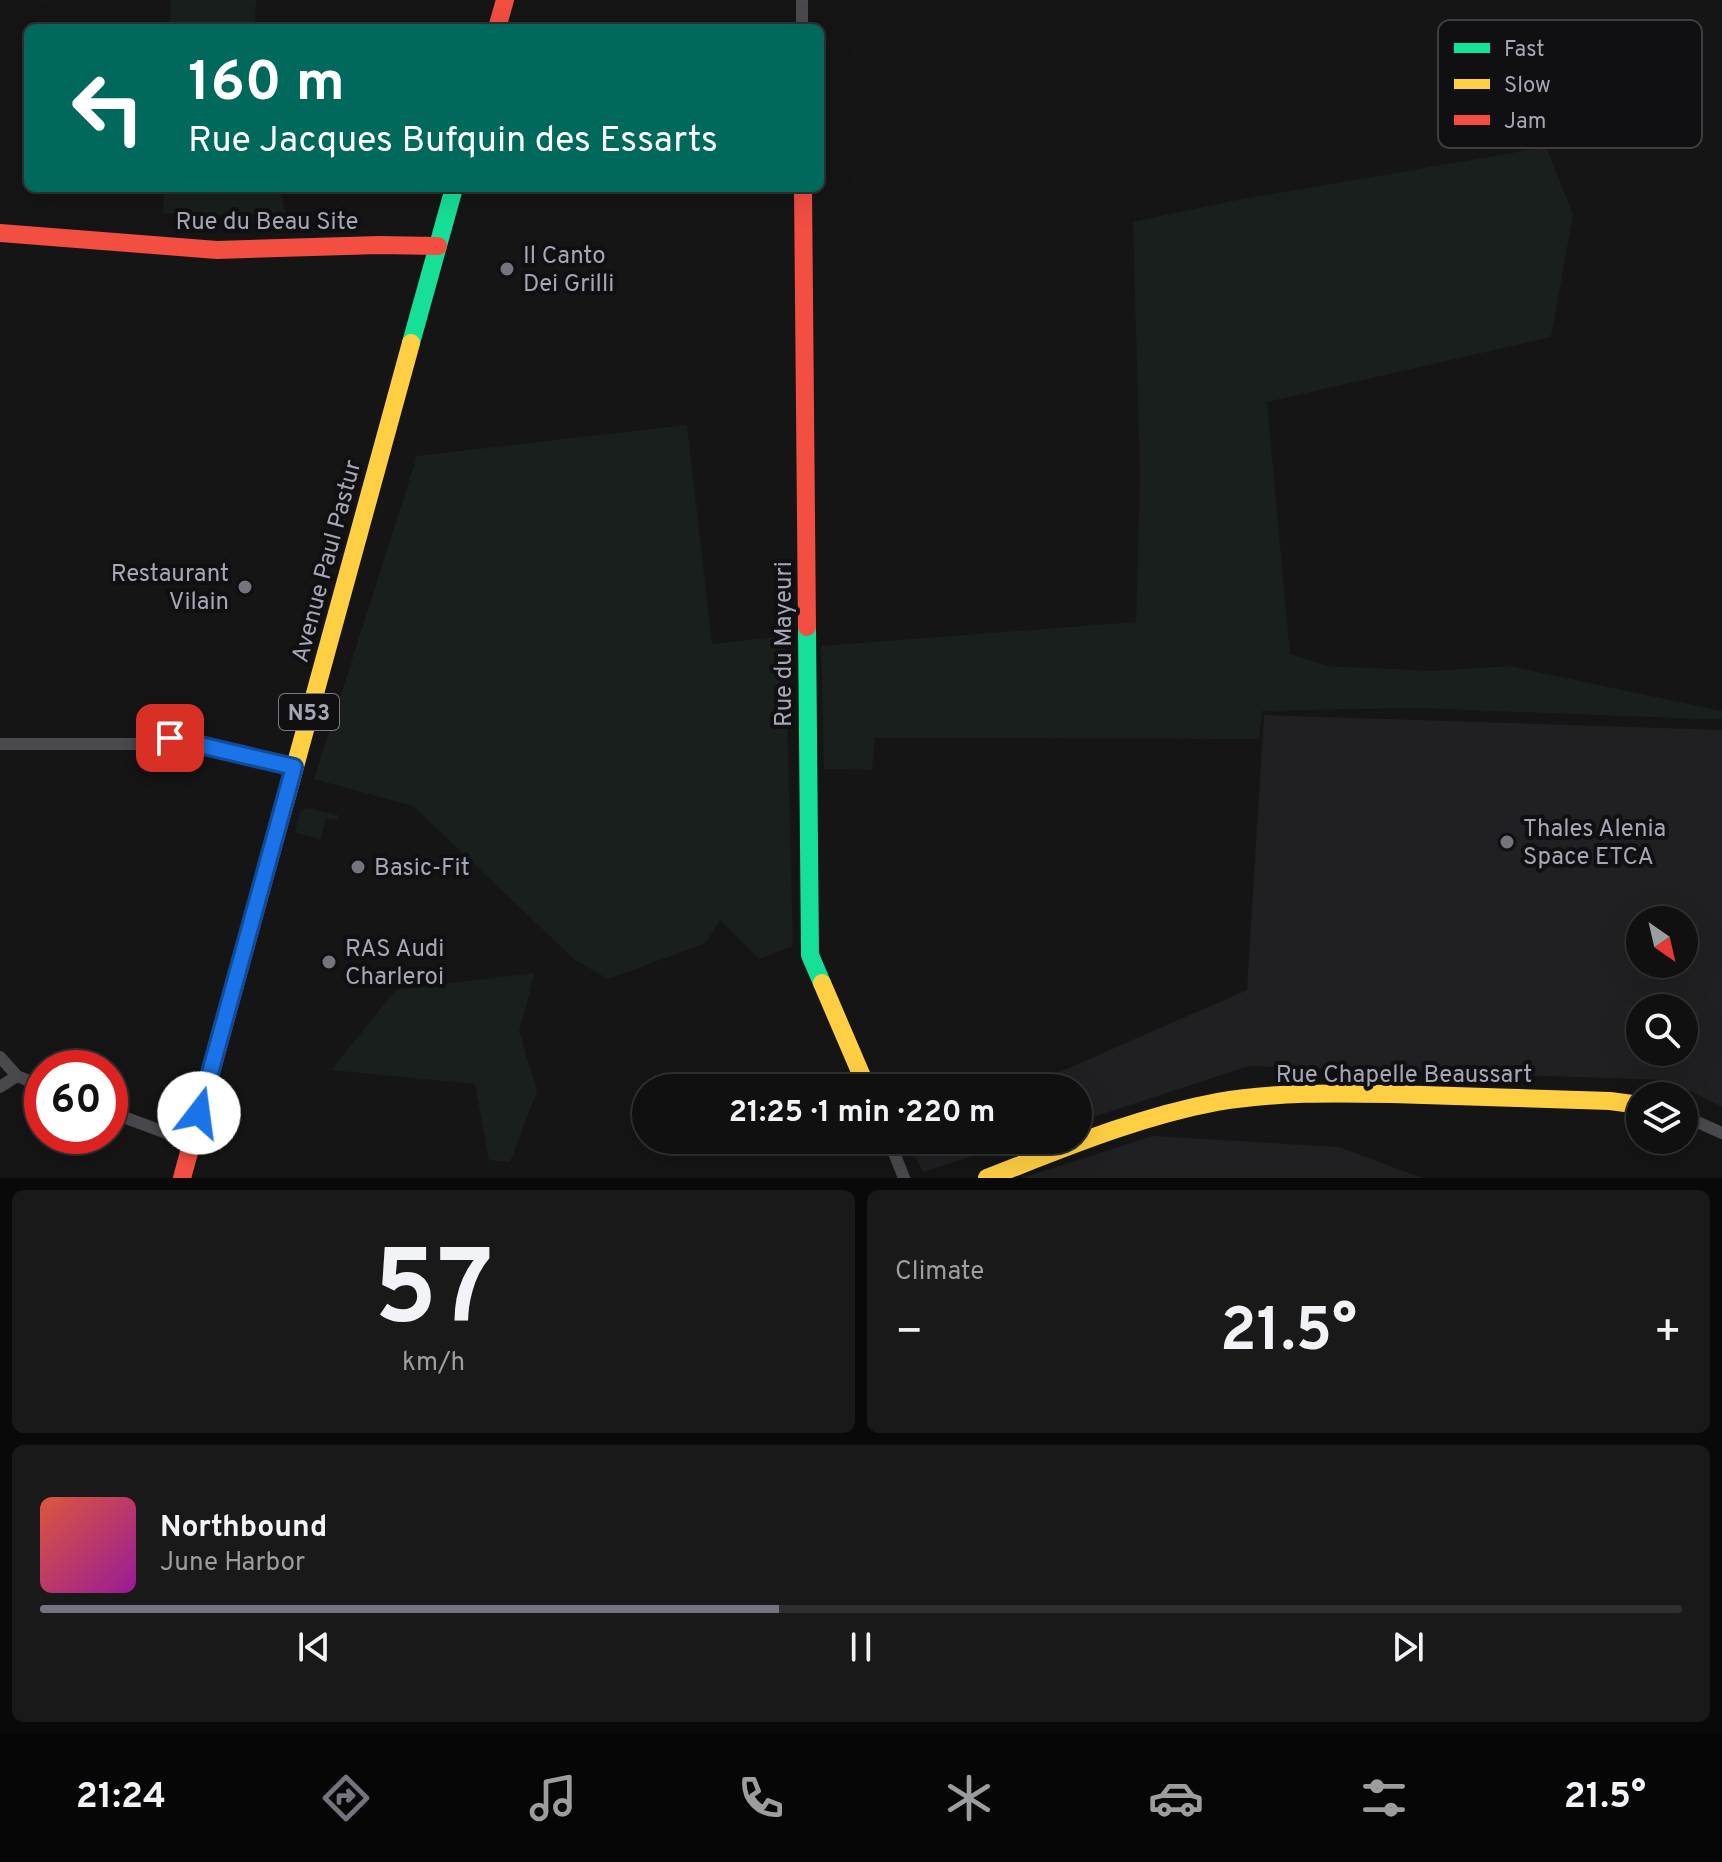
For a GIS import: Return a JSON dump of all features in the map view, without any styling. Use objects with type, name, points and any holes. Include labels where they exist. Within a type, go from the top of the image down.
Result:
[{"type":"street","points":[[498,24],[505,0]]},
{"type":"street","points":[[802,0],[802,24]]},
{"type":"street","name":"Avenue Paul Pastur","points":[[182,1178],[453,192]]},
{"type":"street","name":"Rue du Mayeuri","points":[[803,192],[810,955],[861,1074]]},
{"type":"street","name":"Rue du Beau Site","points":[[0,233],[217,250],[438,246]]},
{"type":"street","points":[[0,744],[138,744],[170,738],[294,767]]},
{"type":"street","points":[[0,1057],[17,1076],[24,1079]]},
{"type":"street","points":[[0,1087],[17,1076]]},
{"type":"street","name":"Rue Chapelle Beaussart","points":[[987,1178],[1091,1138],[1219,1102],[1360,1094],[1626,1103]]},
{"type":"street","points":[[128,1119],[191,1142]]},
{"type":"street","points":[[1698,1122],[1722,1133]]},
{"type":"street","points":[[895,1154],[904,1178]]},
{"type":"shaded area","points":[[171,0],[256,0],[255,24],[170,24]]},
{"type":"shaded area","points":[[1546,148],[1573,215],[1551,337],[1267,402],[1290,654],[1328,666],[1432,671],[1509,666],[1722,711],[1722,719],[1417,708],[1262,711],[1259,739],[875,738],[872,770],[824,769],[821,646],[1136,622],[1140,477],[1133,222],[1232,201]]},
{"type":"shaded area","points":[[164,192],[281,192],[286,216],[163,213]]},
{"type":"shaded area","points":[[687,425],[712,644],[785,636],[793,946],[759,959],[720,920],[706,943],[608,979],[575,960],[413,806],[314,779],[417,456]]},
{"type":"shaded area","name":"Thales Alenia Space ETCA","points":[[1264,715],[1722,730],[1722,1107],[1698,1095],[1698,1082],[1249,1066],[1092,1117],[1092,1074],[1055,1074],[1247,990]]},
{"type":"shaded area","points":[[306,808],[338,815],[338,820],[326,818],[321,839],[295,833],[300,812]]},
{"type":"shaded area","points":[[535,973],[519,1031],[537,1091],[510,1162],[489,1160],[475,1084],[331,1070],[396,990]]},
{"type":"shaded area","points":[[1153,1136],[1339,1147],[1422,1178],[1022,1178]]},
{"type":"shaded area","points":[[913,1154],[979,1154],[923,1172]]},
{"type":"traffic: fast","points":[[411,343],[453,192]]},
{"type":"traffic: fast","points":[[807,627],[810,955],[822,983]]},
{"type":"traffic: slow","points":[[285,803],[411,343]]},
{"type":"traffic: slow","points":[[822,983],[861,1074]]},
{"type":"traffic: slow","points":[[987,1178],[1129,1125],[1187,1108],[1260,1096],[1370,1094],[1626,1103]]},
{"type":"traffic: jam","points":[[498,24],[505,0]]},
{"type":"traffic: jam","points":[[803,192],[807,627]]},
{"type":"traffic: jam","points":[[0,233],[217,250],[438,246]]},
{"type":"traffic: jam","points":[[182,1178],[285,803]]},
{"type":"place","name":"Il Canto Dei Grilli","points":[[507,269]]},
{"type":"place","name":"Restaurant Vilain","points":[[245,587]]},
{"type":"place","name":"Thales Alenia Space ETCA","points":[[1507,842]]},
{"type":"place","name":"Basic-Fit","points":[[358,867]]},
{"type":"place","name":"RAS Audi Charleroi","points":[[329,962]]},
{"type":"route","points":[[170,738],[294,767],[199,1113]]}]
